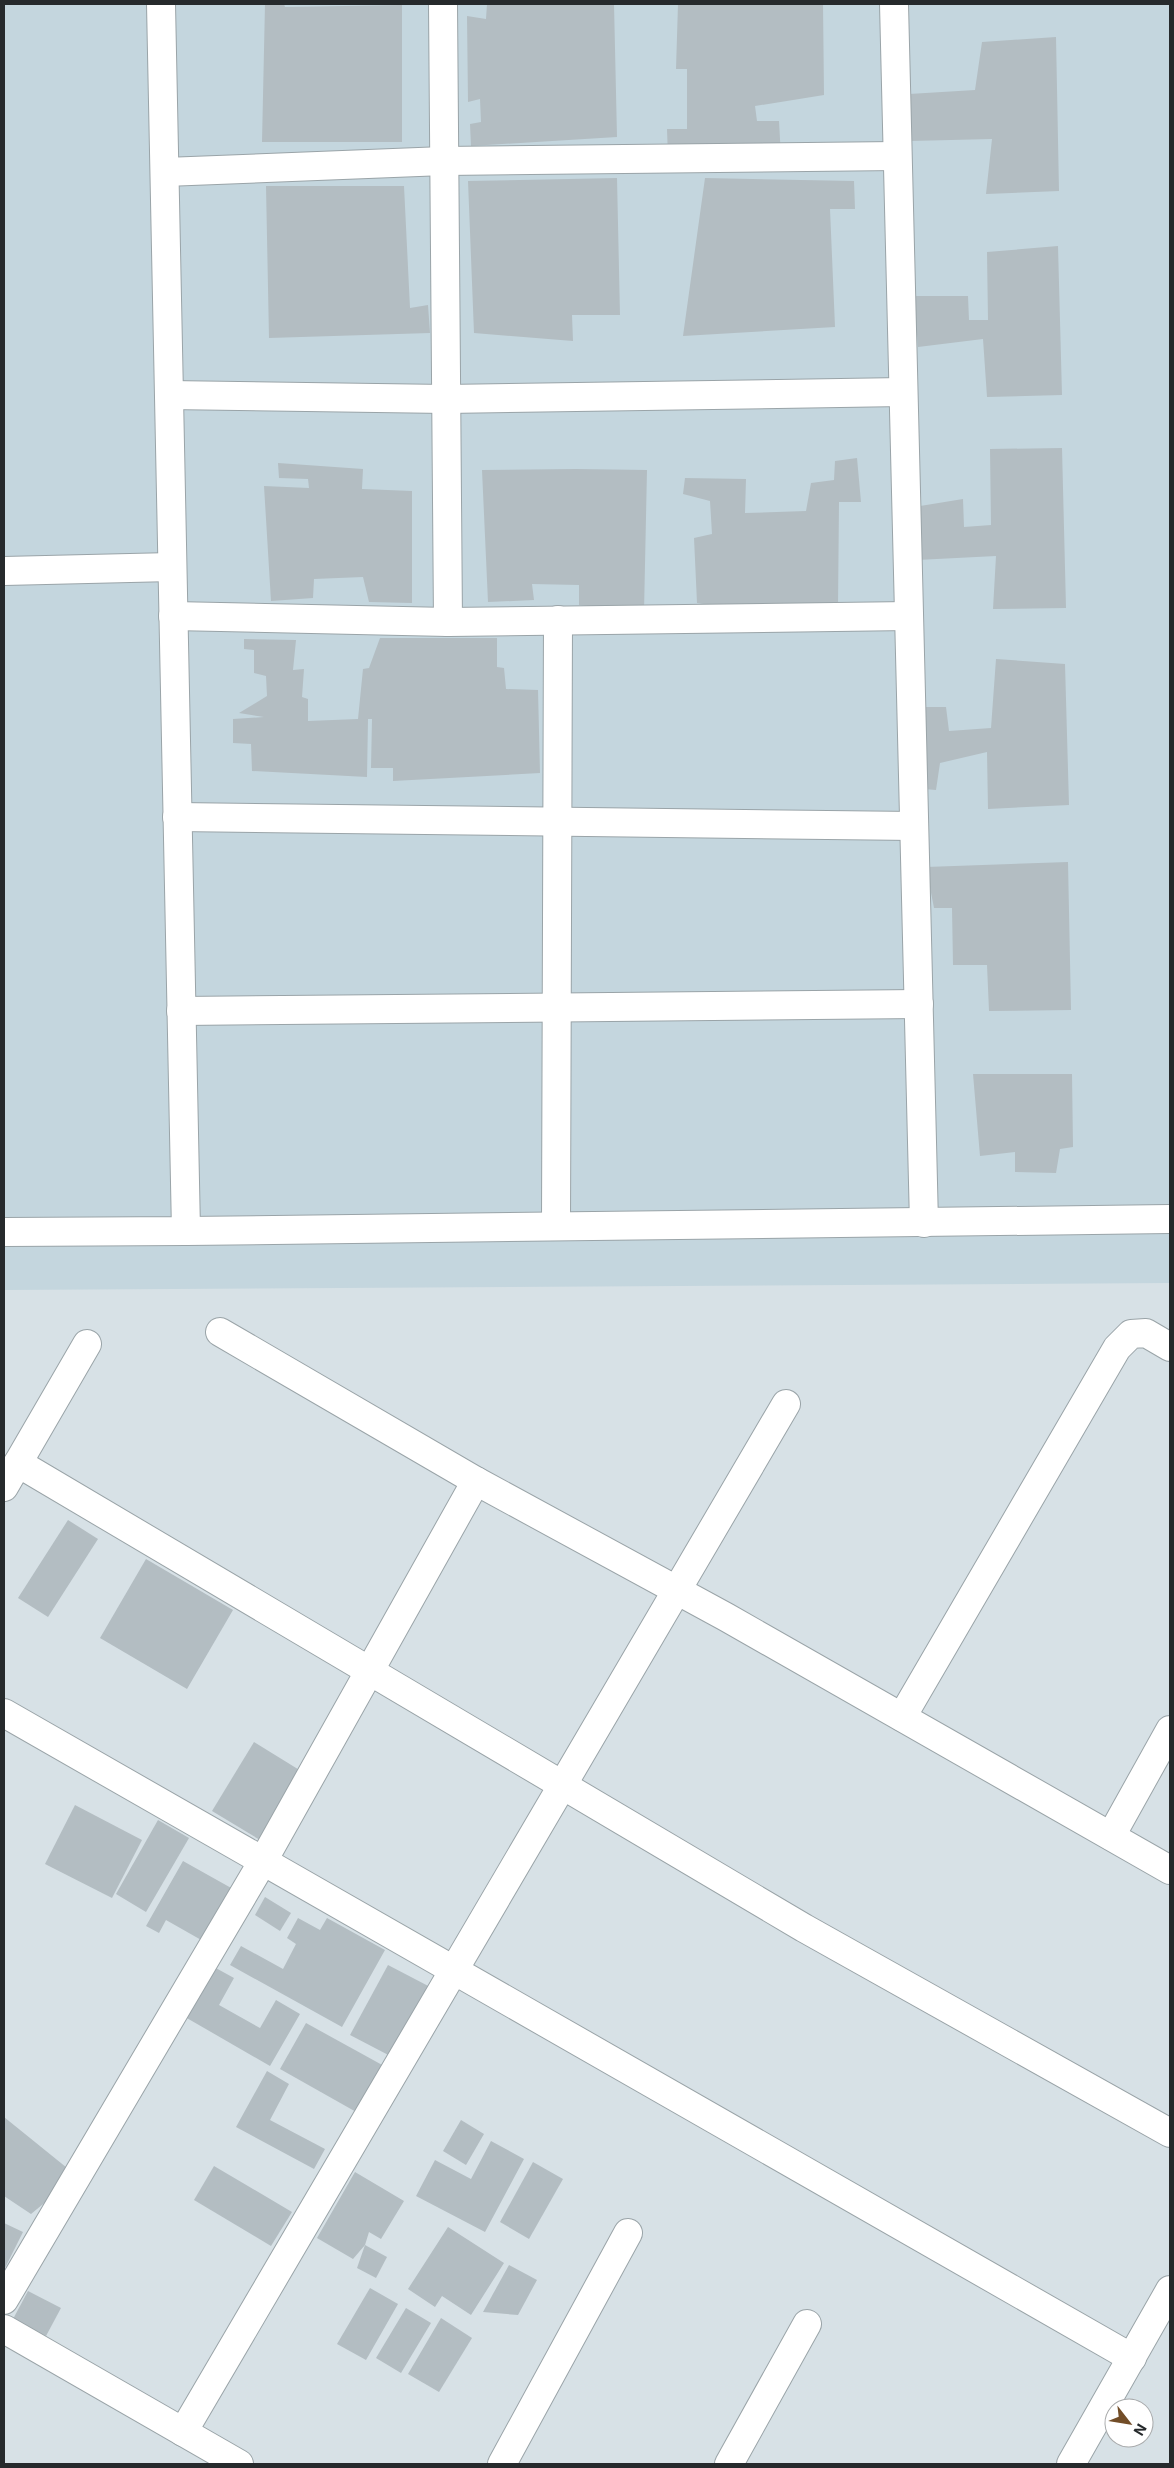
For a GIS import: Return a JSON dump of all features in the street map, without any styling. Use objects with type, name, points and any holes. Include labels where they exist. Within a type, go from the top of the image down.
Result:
[{"type":"street","points":[[161,4],[186,1231]]},
{"type":"street","points":[[444,4],[448,622]]},
{"type":"street","points":[[894,4],[924,1222]]},
{"type":"street","points":[[165,172],[444,161],[897,156]]},
{"type":"street","points":[[169,395],[446,399],[903,392]]},
{"type":"street","points":[[4,571],[172,568]]},
{"type":"street","points":[[173,616],[448,622],[909,616]]},
{"type":"street","points":[[556,1226],[558,620]]},
{"type":"street","points":[[177,817],[914,826]]},
{"type":"street","points":[[181,1011],[919,1004]]},
{"type":"street","points":[[4,1232],[1170,1219]]},
{"type":"street","points":[[220,1332],[476,1481],[676,1590],[1170,1870]]},
{"type":"street","points":[[902,1717],[1117,1348],[1131,1334],[1146,1333],[1170,1347]]},
{"type":"street","points":[[4,1487],[88,1344]]},
{"type":"street","points":[[183,2432],[456,1970],[786,1404]]},
{"type":"street","points":[[18,1463],[369,1673],[804,1928],[1170,2133]]},
{"type":"street","points":[[4,2300],[263,1861],[476,1481]]},
{"type":"street","points":[[4,1713],[1132,2358]]},
{"type":"street","points":[[1111,1836],[1170,1730]]},
{"type":"street","points":[[502,2464],[628,2233]]},
{"type":"street","points":[[1071,2464],[1170,2290]]},
{"type":"street","points":[[729,2464],[807,2324]]},
{"type":"street","points":[[4,2329],[239,2464]]},
{"type":"shaded area","points":[[4,4],[1170,4],[1170,1283],[4,1290]]},
{"type":"building","points":[[265,4],[284,4],[285,7],[402,5],[402,142],[262,142]]},
{"type":"building","points":[[487,4],[614,4],[617,137],[471,146],[470,124],[481,122],[480,99],[468,102],[467,16],[486,19]]},
{"type":"building","points":[[678,4],[823,4],[824,95],[755,106],[757,121],[779,121],[781,157],[668,158],[667,129],[687,129],[687,69],[676,69]]},
{"type":"building","points":[[1056,37],[1059,191],[986,194],[992,139],[910,141],[909,94],[975,90],[982,42]]},
{"type":"building","points":[[617,178],[620,315],[572,315],[573,341],[474,333],[468,181]]},
{"type":"building","points":[[705,178],[854,181],[855,209],[830,209],[835,327],[683,336]]},
{"type":"building","points":[[266,186],[404,186],[410,308],[428,305],[430,333],[269,338]]},
{"type":"building","points":[[1058,246],[1062,395],[987,397],[983,339],[918,347],[914,296],[968,296],[969,320],[988,320],[987,252]]},
{"type":"building","points":[[1062,448],[1066,608],[993,609],[996,556],[917,560],[914,507],[963,499],[964,527],[991,525],[990,449]]},
{"type":"building","points":[[857,458],[861,502],[839,502],[838,607],[736,609],[697,603],[694,538],[712,534],[710,501],[683,494],[685,478],[746,479],[745,513],[806,511],[811,483],[834,480],[835,461]]},
{"type":"building","points":[[278,463],[363,469],[362,489],[412,491],[412,603],[369,602],[363,577],[314,579],[313,598],[271,601],[264,486],[309,488],[308,479],[279,478]]},
{"type":"building","points":[[482,470],[647,470],[644,612],[579,605],[579,585],[532,584],[534,600],[488,602]]},
{"type":"building","points":[[380,638],[497,638],[497,667],[504,668],[506,689],[538,690],[540,773],[393,781],[393,768],[371,768],[372,719],[368,719],[367,777],[252,771],[251,744],[233,743],[233,719],[264,717],[239,713],[267,696],[266,676],[254,673],[254,650],[244,649],[244,639],[296,640],[293,670],[304,669],[302,697],[308,699],[308,721],[358,719],[363,669],[369,668]]},
{"type":"building","points":[[996,659],[1065,664],[1069,805],[988,809],[987,752],[940,763],[936,790],[924,789],[922,707],[946,707],[949,731],[991,728]]},
{"type":"building","points":[[1068,862],[1071,1010],[989,1011],[987,965],[953,965],[952,908],[934,908],[926,867]]},
{"type":"building","points":[[973,1074],[1072,1074],[1073,1147],[1060,1149],[1056,1173],[1015,1172],[1015,1152],[980,1156]]},
{"type":"building","points":[[68,1520],[98,1539],[48,1617],[18,1598]]},
{"type":"building","points":[[146,1559],[233,1610],[187,1689],[100,1638]]},
{"type":"building","points":[[254,1742],[301,1771],[260,1840],[212,1811]]},
{"type":"building","points":[[75,1805],[142,1840],[112,1898],[45,1864]]},
{"type":"building","points":[[158,1820],[189,1838],[146,1912],[116,1894]]},
{"type":"building","points":[[183,1861],[233,1889],[203,1941],[166,1920],[159,1933],[146,1926]]},
{"type":"building","points":[[265,1897],[291,1913],[280,1931],[255,1915]]},
{"type":"building","points":[[298,1918],[320,1930],[327,1918],[385,1950],[342,2027],[230,1965],[241,1946],[283,1969],[296,1944],[287,1938]]},
{"type":"building","points":[[388,1965],[434,1989],[396,2059],[350,2035]]},
{"type":"building","points":[[214,1967],[234,1978],[219,2005],[260,2028],[276,2000],[300,2014],[270,2066],[185,2017]]},
{"type":"building","points":[[306,2023],[384,2066],[358,2113],[280,2069]]},
{"type":"building","points":[[267,2071],[289,2084],[270,2120],[325,2149],[314,2169],[236,2127]]},
{"type":"building","points":[[4,2117],[77,2176],[31,2214],[4,2196]]},
{"type":"building","points":[[461,2120],[484,2134],[466,2165],[443,2151]]},
{"type":"building","points":[[491,2141],[524,2159],[485,2232],[416,2196],[435,2160],[471,2179]]},
{"type":"building","points":[[533,2162],[563,2179],[529,2239],[500,2222]]},
{"type":"building","points":[[214,2166],[292,2212],[271,2246],[194,2200]]},
{"type":"building","points":[[355,2172],[404,2201],[381,2239],[369,2232],[365,2245],[353,2259],[317,2238]]},
{"type":"building","points":[[4,2223],[23,2232],[4,2270]]},
{"type":"building","points":[[448,2227],[504,2263],[471,2315],[442,2296],[435,2307],[408,2289]]},
{"type":"building","points":[[365,2245],[387,2257],[376,2278],[357,2268]]},
{"type":"building","points":[[509,2265],[537,2280],[518,2315],[483,2312]]},
{"type":"building","points":[[370,2288],[398,2304],[366,2360],[337,2344]]},
{"type":"building","points":[[28,2291],[61,2308],[46,2336],[12,2321]]},
{"type":"building","points":[[406,2308],[431,2323],[401,2373],[376,2358]]},
{"type":"building","points":[[441,2318],[472,2338],[439,2392],[408,2374]]}]
